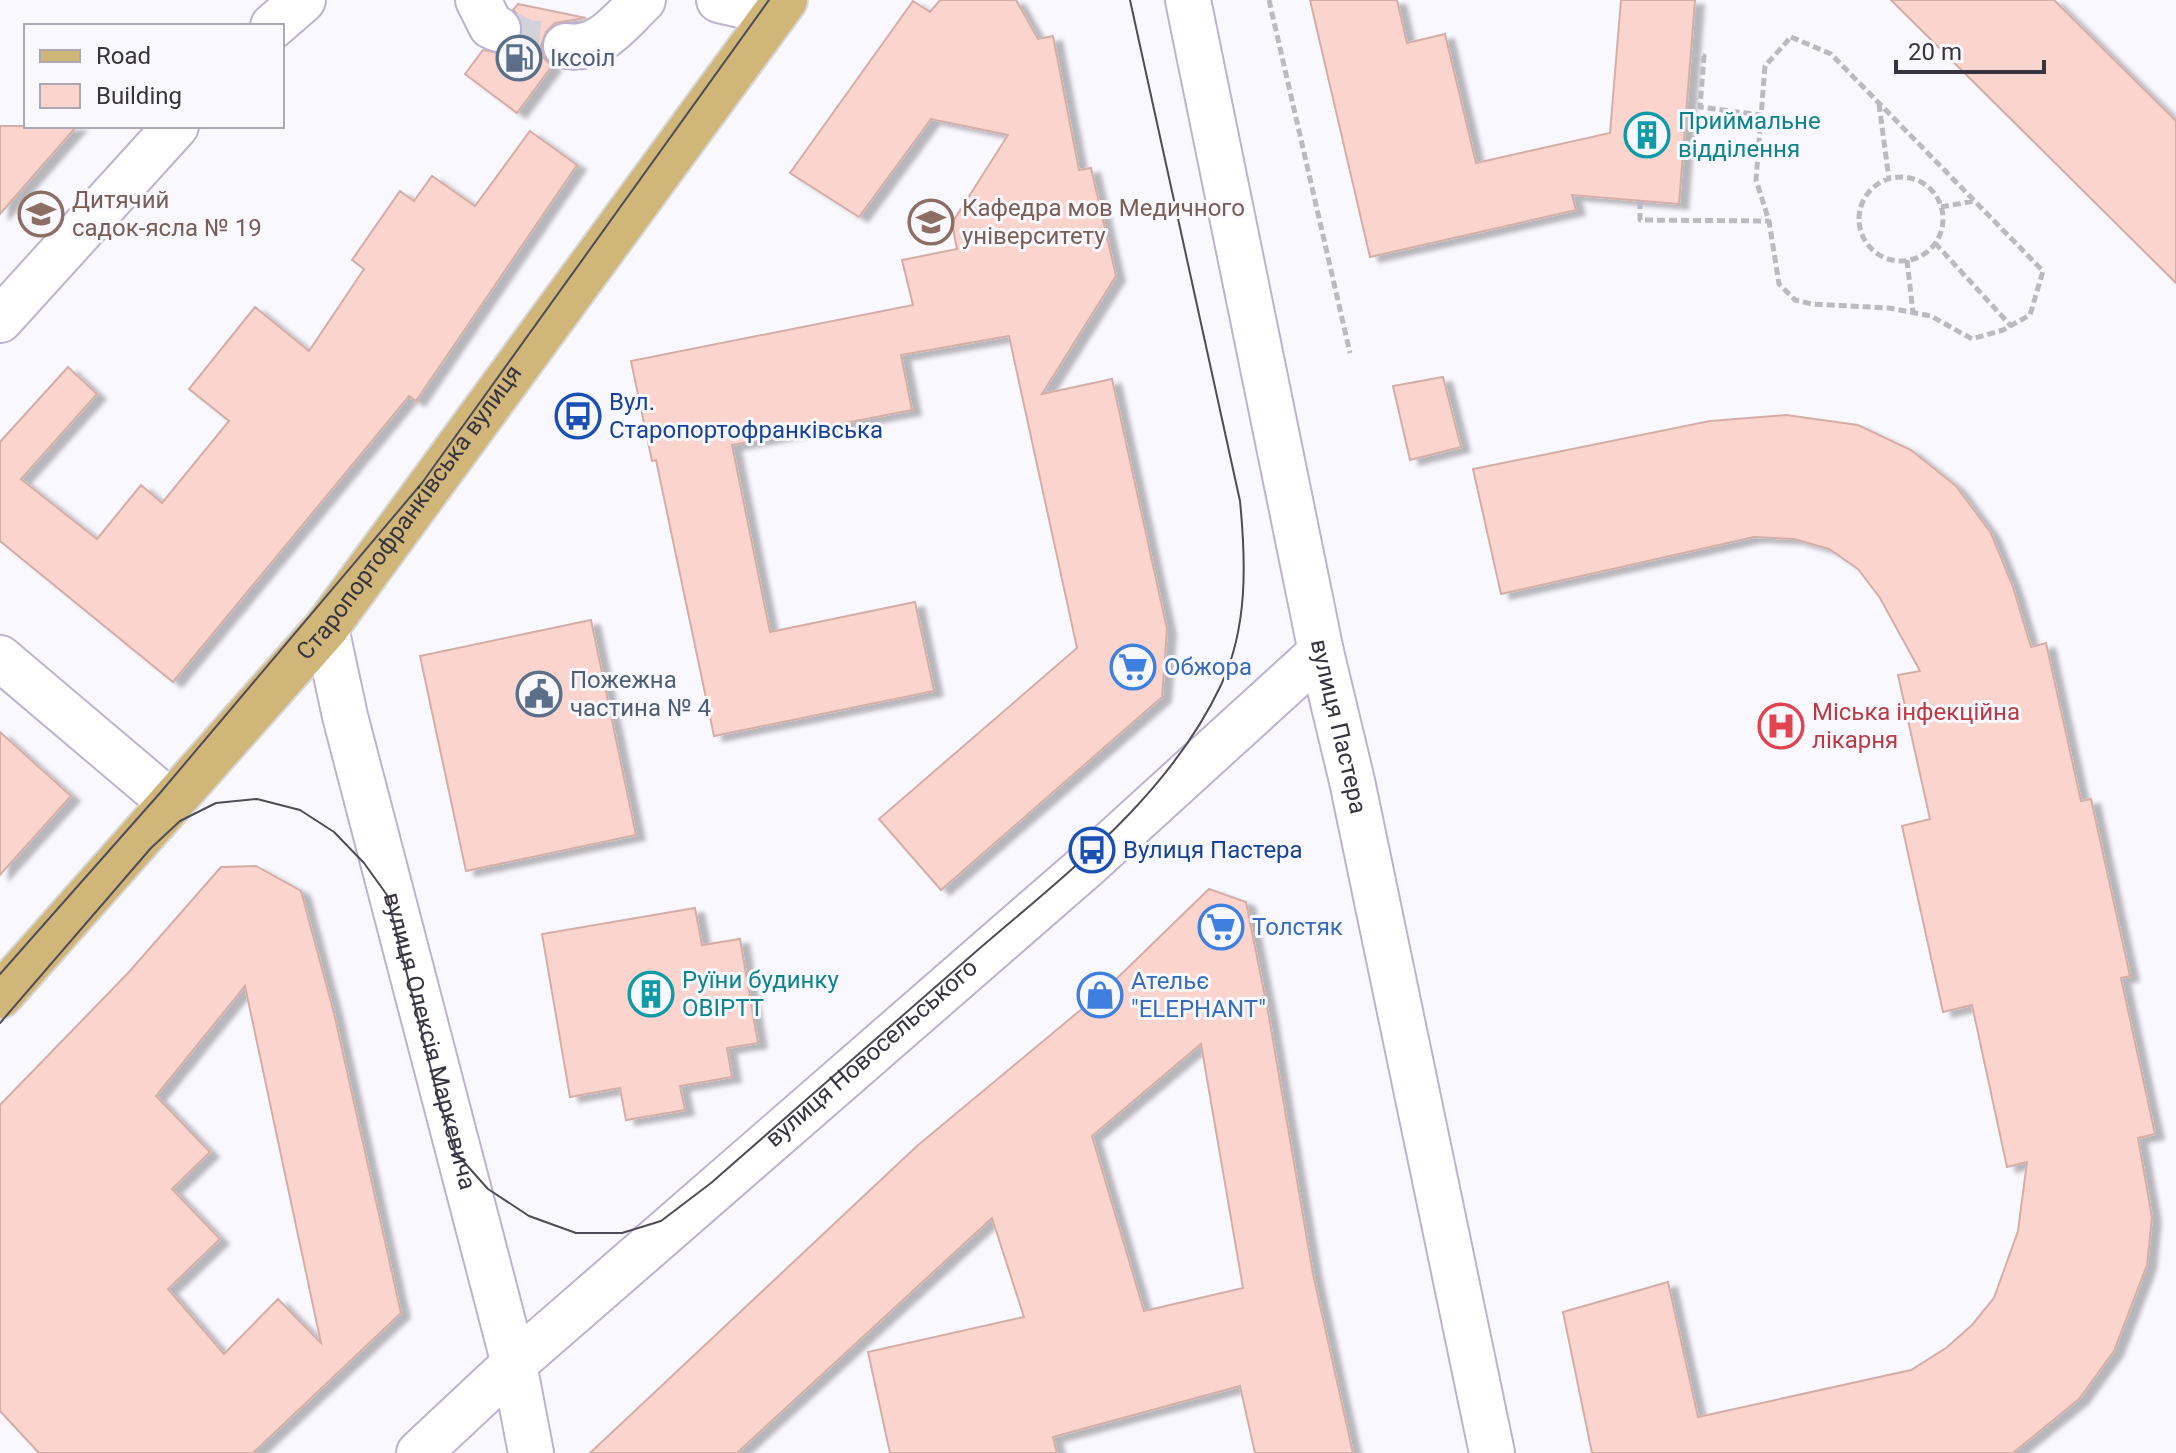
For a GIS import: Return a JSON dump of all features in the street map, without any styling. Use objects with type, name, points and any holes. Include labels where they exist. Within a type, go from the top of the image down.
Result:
[{"type":"main road","name":"Старопортофранківська вулиця","points":[[0,996],[326,628],[780,7]]},
{"type":"street","points":[[275,24],[303,0]]},
{"type":"street","points":[[566,46],[581,49],[604,37],[643,0]]},
{"type":"street","points":[[719,0],[780,7]]},
{"type":"street","name":"вулиця Пастера","points":[[1188,0],[1321,652],[1352,781],[1492,1453]]},
{"type":"street","points":[[0,320],[174,128]]},
{"type":"street","name":"вулиця Олексія Маркевича","points":[[326,628],[345,716],[514,1364],[531,1453]]},
{"type":"street","name":"вулиця Новосельського","points":[[419,1453],[514,1364],[1084,868],[1321,652]]},
{"type":"street","points":[[0,658],[170,802]]},
{"type":"path","points":[[1269,0],[1350,353]]},
{"type":"path","points":[[1791,37],[1831,54],[2043,271],[2030,315],[2003,330],[1972,339],[1931,316],[1889,308],[1812,304],[1795,300],[1779,284],[1769,221],[1756,180],[1761,115],[1765,66],[1791,37]]},
{"type":"path","points":[[1691,54],[1704,56],[1700,107],[1761,115]]},
{"type":"path","points":[[1879,103],[1889,179]]},
{"type":"path","points":[[1904,177],[1918,180],[1931,189],[1941,207],[1942,231],[1935,243],[1919,257],[1901,262],[1884,258],[1870,247],[1861,233],[1859,216],[1863,199],[1874,186],[1889,179],[1904,177]]},
{"type":"path","points":[[1640,201],[1640,220],[1769,221]]},
{"type":"path","points":[[1941,207],[1975,201]]},
{"type":"path","points":[[1935,243],[2011,326]]},
{"type":"path","points":[[1907,260],[1913,313]]},
{"type":"building","points":[[940,0],[1016,0],[1038,39],[1053,36],[1079,170],[1091,168],[1116,276],[1042,394],[1112,379],[1167,629],[1162,697],[941,890],[879,819],[1077,648],[1009,336],[901,355],[912,410],[732,445],[770,632],[915,602],[934,691],[714,736],[656,460],[652,461],[631,361],[913,305],[902,260],[957,249],[952,223],[1008,135],[931,119],[859,217],[790,173],[913,1],[930,12]]},
{"type":"building","points":[[1310,0],[1397,0],[1407,43],[1445,34],[1476,163],[1610,133],[1621,0],[1695,0],[1679,204],[1572,195],[1576,210],[1370,257]]},
{"type":"building","points":[[1891,0],[2054,0],[2176,121],[2176,283]]},
{"type":"building","points":[[518,4],[586,18],[555,23],[546,32],[541,46],[544,58],[552,66],[517,113],[465,74],[483,50],[502,54],[521,40],[523,25],[513,10]]},
{"type":"building","points":[[0,126],[75,128],[0,214]]},
{"type":"building","points":[[530,131],[577,165],[416,401],[409,396],[173,682],[0,541],[0,442],[68,367],[97,394],[21,479],[97,539],[141,485],[162,503],[229,421],[189,389],[255,307],[309,351],[364,269],[352,260],[400,191],[414,201],[432,176],[475,206]]},
{"type":"building","points":[[1443,377],[1461,447],[1410,460],[1393,386]]},
{"type":"building","points":[[1786,415],[1858,425],[1911,450],[1956,486],[1991,533],[2013,587],[2031,647],[2046,643],[2081,801],[2091,799],[2130,976],[2121,978],[2155,1134],[2138,1138],[2152,1217],[2147,1265],[2114,1351],[2079,1399],[2013,1453],[1592,1453],[1563,1312],[1668,1282],[1698,1417],[1911,1370],[1946,1348],[1972,1325],[1994,1298],[2018,1231],[2027,1162],[2007,1167],[1972,1005],[1943,1012],[1902,826],[1930,819],[1898,675],[1920,671],[1880,598],[1858,569],[1829,549],[1794,539],[1754,537],[1501,594],[1473,469],[1710,421]]},
{"type":"building","points":[[591,620],[636,835],[466,871],[420,656]]},
{"type":"building","points":[[0,732],[71,796],[0,875]]},
{"type":"building","points":[[256,866],[301,891],[334,1013],[401,1313],[253,1453],[39,1453],[0,1411],[0,1105],[129,972],[221,867]],"holes":[[[245,986],[321,1343],[278,1299],[224,1354],[168,1289],[220,1239],[172,1189],[210,1152],[156,1096]]]},
{"type":"building","points":[[1209,889],[1246,902],[1313,1274],[1353,1453],[1255,1453],[1240,1386],[1053,1437],[1057,1453],[890,1453],[868,1352],[1024,1317],[992,1218],[737,1453],[590,1453],[917,1146],[1107,988]],"holes":[[[1201,1044],[1243,1288],[1144,1311],[1092,1136]]]},
{"type":"building","name":"Руїни будинку ОВІРТТ","points":[[695,908],[702,945],[740,939],[758,1043],[727,1048],[732,1077],[680,1086],[685,1110],[626,1120],[620,1088],[570,1097],[542,934]]},
{"type":"tunnel","points":[[498,29],[527,42],[566,46]]},
{"type":"tram line","points":[[0,974],[160,793],[422,483],[769,0]]},
{"type":"tram line","points":[[0,1023],[151,848],[180,821],[216,803],[257,799],[300,810],[334,832],[364,863],[387,895],[455,1152],[488,1189],[529,1216],[576,1233],[622,1233],[661,1221],[711,1183],[1077,865],[1143,799],[1173,764],[1199,726],[1230,663],[1243,594],[1240,501],[1130,0]]},
{"type":"place","name":"Iксоiл","points":[[519,58]]},
{"type":"place","name":"Приймальне відділення","points":[[1647,135]]},
{"type":"place","name":"Дитячий садок-ясла № 19","points":[[41,214]]},
{"type":"place","name":"Кафедра мов Медичного університету","points":[[931,222]]},
{"type":"place","name":"Вул. Старопортофранківська","points":[[578,416]]},
{"type":"place","name":"Обжора","points":[[1133,667]]},
{"type":"place","name":"Пожежна частина № 4","points":[[539,694]]},
{"type":"place","name":"Міська інфекційна лікарня","points":[[1781,726]]},
{"type":"place","name":"Вулиця Пастера","points":[[1092,850]]},
{"type":"place","name":"Толстяк","points":[[1221,927]]},
{"type":"place","name":"Руїни будинку ОВІРТТ","points":[[651,994]]},
{"type":"place","name":"Ательє \"ELEPHANT\"","points":[[1100,995]]}]
